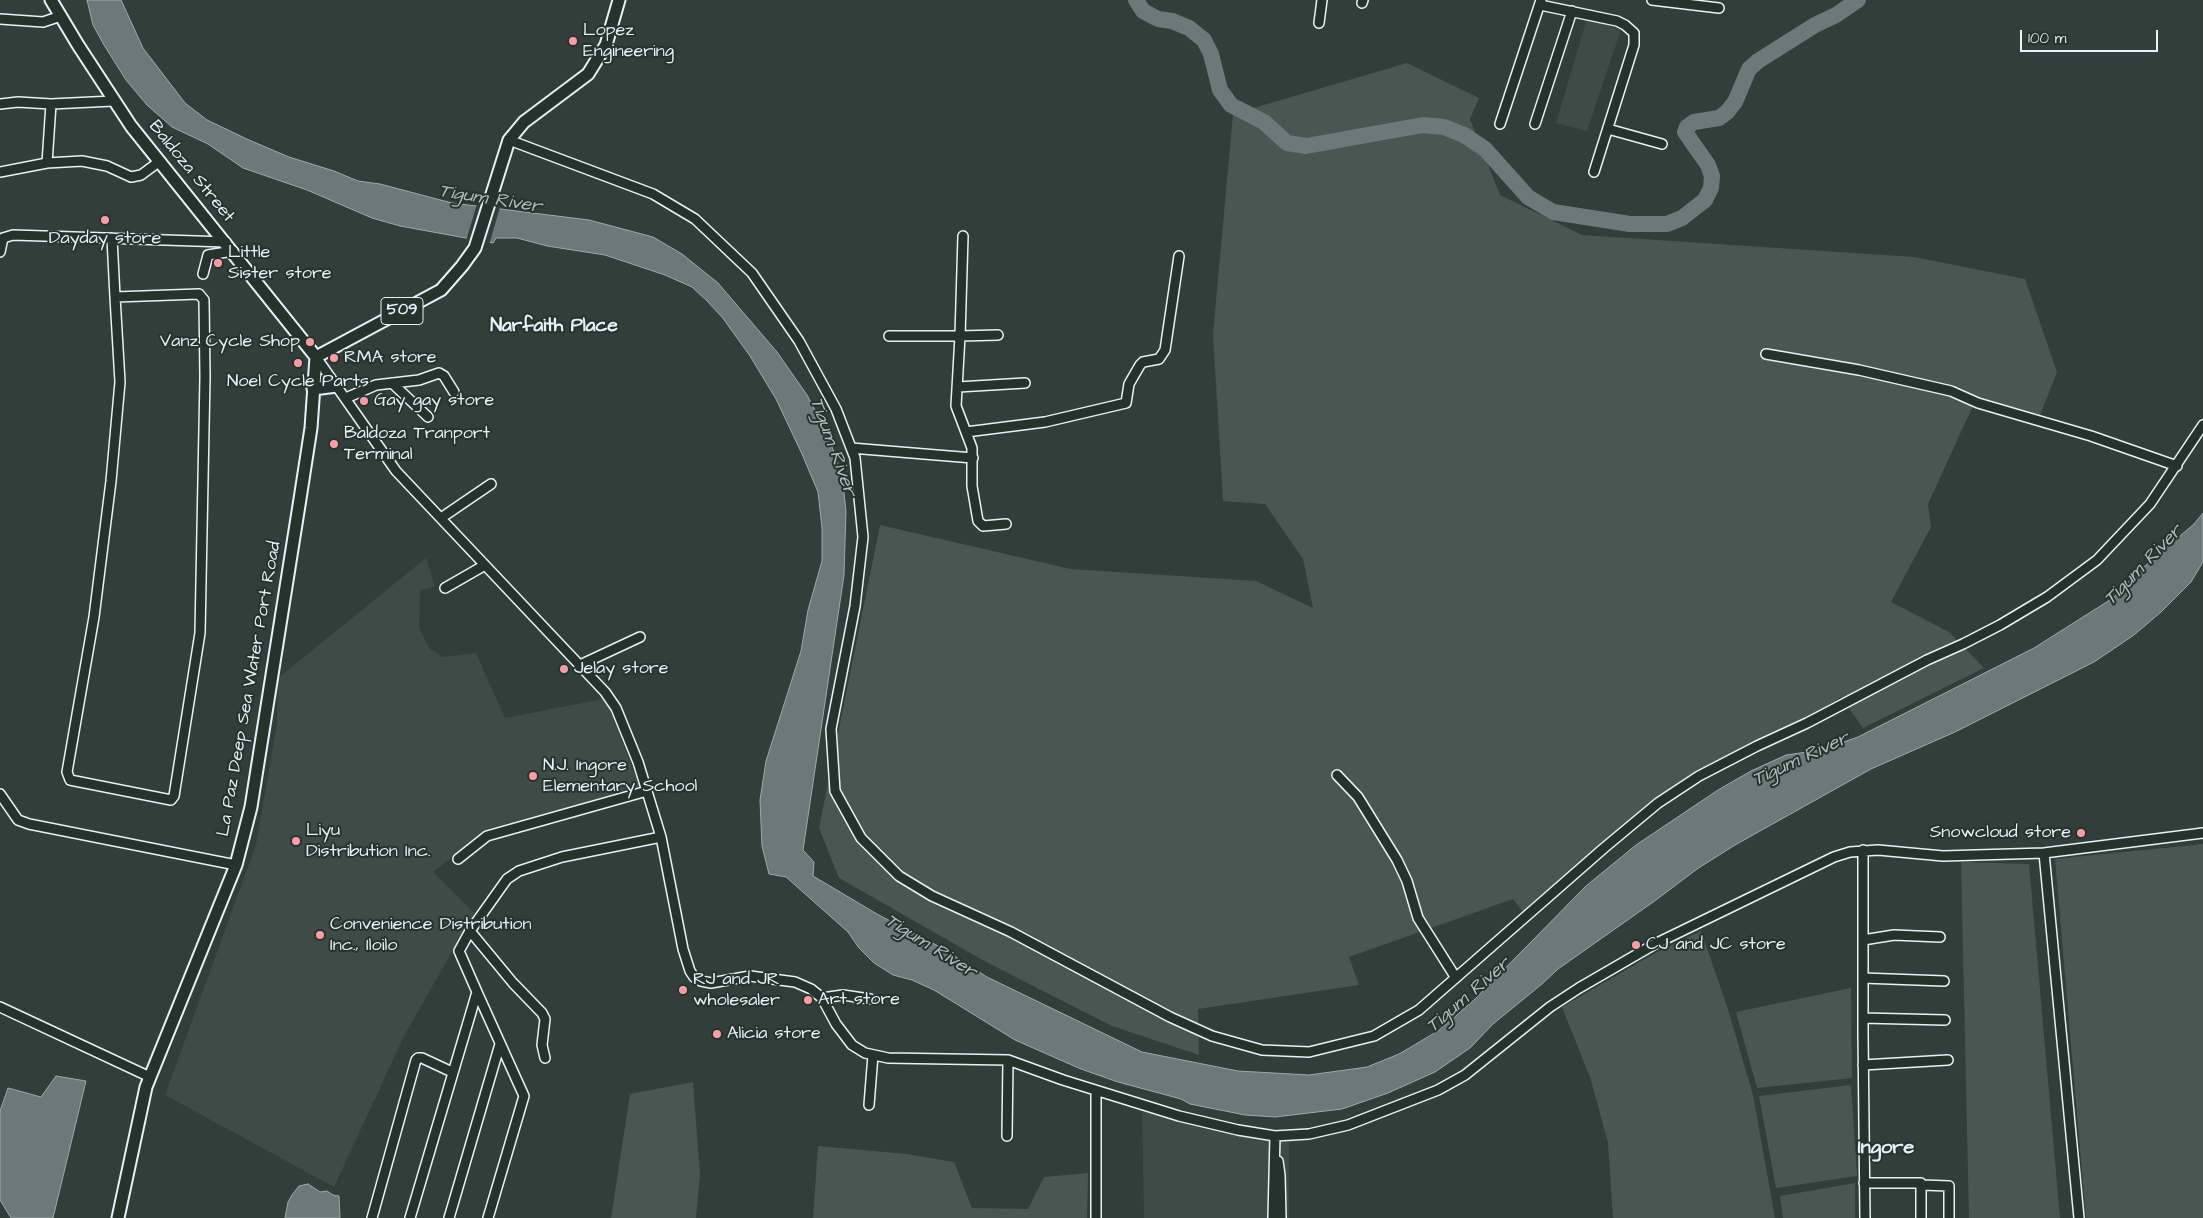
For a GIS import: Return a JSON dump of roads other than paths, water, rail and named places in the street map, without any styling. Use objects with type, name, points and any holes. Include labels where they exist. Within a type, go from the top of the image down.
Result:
[{"type":"main road","name":"Baldoza Street","points":[[51,0],[113,101],[316,357]]},
{"type":"main road","name":"509","points":[[316,357],[441,290],[475,248],[507,144],[524,122],[588,74],[606,45],[619,0]]},
{"type":"main road","name":"La Paz Deep Sea Water Port Road","points":[[118,1218],[146,1087],[236,864],[250,808],[311,428],[316,357]]},
{"type":"main road","points":[[313,390],[337,386]]},
{"type":"street","points":[[1319,23],[1322,0]]},
{"type":"street","points":[[1652,0],[1694,3],[1719,8]]},
{"type":"street","points":[[1500,124],[1540,2],[1626,25],[1634,33],[1634,45],[1594,172]]},
{"type":"street","points":[[1534,124],[1572,11]]},
{"type":"street","points":[[0,19],[43,22],[61,16]]},
{"type":"street","points":[[0,104],[18,102],[51,104],[113,101]]},
{"type":"street","points":[[47,163],[51,104]]},
{"type":"street","points":[[1608,129],[1662,144]]},
{"type":"street","points":[[507,144],[653,194],[695,219],[752,273],[799,341],[836,409],[855,458],[863,537],[855,606],[831,729],[835,791],[861,838],[899,876],[932,896],[1011,932],[1170,1017],[1212,1036],[1262,1050],[1309,1052],[1374,1036],[1419,1010],[1604,848],[1658,803],[1699,776],[1927,660],[1964,644],[2047,597],[2097,560],[2150,504],[2177,466],[2203,424]]},
{"type":"street","points":[[0,172],[47,163],[88,162],[108,166],[131,177],[141,175],[160,161]]},
{"type":"street","points":[[0,252],[0,242],[6,236],[112,238],[230,247]]},
{"type":"street","points":[[963,236],[956,406],[970,438],[973,458],[972,486],[978,521],[983,526],[1006,524]]},
{"type":"street","points":[[112,238],[115,297],[120,382],[112,481],[94,617],[67,772],[70,780],[171,800],[174,796],[200,632],[205,377],[204,300],[199,294],[115,297]]},
{"type":"street","points":[[203,274],[208,255],[230,247]]},
{"type":"street","points":[[966,432],[1045,422],[1126,403],[1129,384],[1140,365],[1143,362],[1159,359],[1165,350],[1179,256]]},
{"type":"street","points":[[889,336],[998,335]]},
{"type":"street","points":[[1766,354],[1859,370],[1951,391],[1978,403],[2091,436],[2177,466]]},
{"type":"street","points":[[316,357],[346,398],[386,459],[605,692],[616,708],[647,791],[661,836],[683,949],[690,971],[701,981],[711,984],[750,976],[795,982],[811,989],[822,998],[836,1024],[852,1045],[865,1053],[888,1058],[1008,1060],[1096,1091],[1179,1116],[1238,1130],[1275,1136],[1309,1134],[1348,1124],[1438,1090],[1465,1074],[1550,1006],[1655,944],[1834,857],[1863,850],[1943,856],[2044,853],[2203,832]]},
{"type":"street","points":[[346,398],[376,385],[419,380],[439,373],[444,376],[454,392]]},
{"type":"street","points":[[392,383],[428,417]]},
{"type":"street","points":[[958,387],[1025,383]]},
{"type":"street","points":[[851,448],[973,458]]},
{"type":"street","points":[[441,518],[492,484]]},
{"type":"street","points":[[445,588],[485,565]]},
{"type":"street","points":[[580,665],[640,637]]},
{"type":"street","points":[[1337,775],[1358,797],[1397,860],[1407,881],[1418,918],[1456,978]]},
{"type":"street","points":[[458,859],[487,836],[647,791]]},
{"type":"street","points":[[1,797],[18,820],[29,824],[236,864]]},
{"type":"street","points":[[488,1218],[524,1096],[458,951],[507,878],[519,870],[562,857],[661,836]]},
{"type":"street","points":[[1863,850],[1865,1218]]},
{"type":"street","points":[[2044,853],[2078,1218]]},
{"type":"street","points":[[470,931],[513,983],[542,1013],[545,1019],[542,1045],[545,1058]]},
{"type":"street","points":[[1863,940],[1894,936],[1940,937]]},
{"type":"street","points":[[1863,978],[1944,981]]},
{"type":"street","points":[[410,1218],[477,992]]},
{"type":"street","points":[[822,998],[844,995],[870,1000]]},
{"type":"street","points":[[0,1007],[150,1077]]},
{"type":"street","points":[[1863,1018],[1945,1020]]},
{"type":"street","points":[[450,1218],[500,1044]]},
{"type":"street","points":[[869,1105],[873,1055]]},
{"type":"street","points":[[372,1218],[416,1060],[422,1058],[452,1072]]},
{"type":"street","points":[[1007,1136],[1008,1060]]},
{"type":"street","points":[[1863,1065],[1948,1060]]},
{"type":"street","points":[[1096,1091],[1096,1218]]},
{"type":"street","points":[[1275,1136],[1280,1175],[1281,1218]]},
{"type":"street","points":[[1273,1218],[1273,1174],[1276,1150]]},
{"type":"street","points":[[1864,1183],[1919,1183],[1922,1185],[1949,1186],[1948,1218]]},
{"type":"street","points":[[1921,1218],[1922,1185]]},
{"type":"water","name":"Tigum River","points":[[87,0],[121,0],[143,48],[185,103],[207,120],[249,140],[289,157],[334,171],[358,181],[380,184],[452,203],[589,220],[653,237],[682,254],[718,283],[777,352],[807,395],[828,435],[842,476],[846,511],[844,575],[803,850],[814,862],[813,876],[877,914],[940,947],[987,977],[1142,1052],[1238,1071],[1309,1075],[1367,1067],[1399,1054],[1438,1031],[1474,1000],[1586,886],[1636,845],[1718,790],[1751,771],[1786,755],[1821,750],[1858,737],[2034,648],[2113,598],[2137,573],[2194,524],[2203,513],[2203,562],[2191,582],[2161,612],[2134,635],[2094,662],[1955,732],[1871,769],[1735,845],[1697,869],[1558,969],[1493,1024],[1470,1048],[1435,1072],[1388,1093],[1342,1109],[1275,1117],[1245,1115],[1190,1104],[1181,1099],[1118,1082],[1081,1069],[1015,1040],[934,990],[912,980],[893,975],[874,963],[859,948],[848,932],[786,877],[769,874],[762,846],[760,800],[766,761],[801,651],[808,610],[822,561],[822,528],[818,492],[776,399],[750,356],[722,317],[706,300],[692,287],[665,275],[605,255],[547,246],[517,238],[496,238],[493,243],[400,226],[372,218],[307,190],[243,168],[208,144],[172,127],[147,105],[126,80],[104,45],[93,25]]},
{"type":"water","points":[[56,1076],[86,1081],[53,1218],[11,1218],[0,1200],[0,1111],[8,1088],[41,1097]]},
{"type":"water","points":[[308,1184],[320,1192],[327,1191],[339,1196],[340,1218],[285,1218],[288,1202],[292,1195],[299,1186]]},
{"type":"waterway","points":[[1136,0],[1143,11],[1158,19],[1172,21],[1189,28],[1204,40],[1211,54],[1220,90],[1231,105],[1264,122],[1287,143],[1306,146],[1423,125],[1444,127],[1464,135],[1485,149],[1528,197],[1553,212],[1630,224],[1667,224],[1682,218],[1705,200],[1711,188],[1712,176],[1708,165],[1685,132],[1687,127],[1694,122],[1719,118],[1735,102],[1749,69],[1758,61],[1858,0]]},
{"type":"place","name":"Lopez Engineering","points":[[573,41]]},
{"type":"place","name":"Dayday store","points":[[105,220]]},
{"type":"place","name":"Little Sister store","points":[[218,263]]},
{"type":"place","name":"Vanz Cycle Shop","points":[[310,342]]},
{"type":"place","name":"RMA store","points":[[334,358]]},
{"type":"place","name":"Noel Cycle Parts","points":[[298,363]]},
{"type":"place","name":"Gay gay store","points":[[364,401]]},
{"type":"place","name":"Baldoza Tranport Terminal","points":[[334,444]]},
{"type":"place","name":"Jelay store","points":[[564,669]]},
{"type":"place","name":"N.J. Ingore Elementary School","points":[[533,776]]},
{"type":"place","name":"Snowcloud store","points":[[2081,833]]},
{"type":"place","name":"Liyu Distribution Inc.","points":[[296,841]]},
{"type":"place","name":"Convenience Distribution Inc., Iloilo","points":[[320,935]]},
{"type":"place","name":"CJ and JC store","points":[[1636,945]]},
{"type":"place","name":"RJ and JR wholesaler","points":[[683,990]]},
{"type":"place","name":"Art store","points":[[808,1000]]},
{"type":"place","name":"Alicia store","points":[[717,1034]]},
{"type":"district","name":"Narfaith Place","points":[[554,327]]},
{"type":"district","name":"Ingore","points":[[1886,1149]]}]
